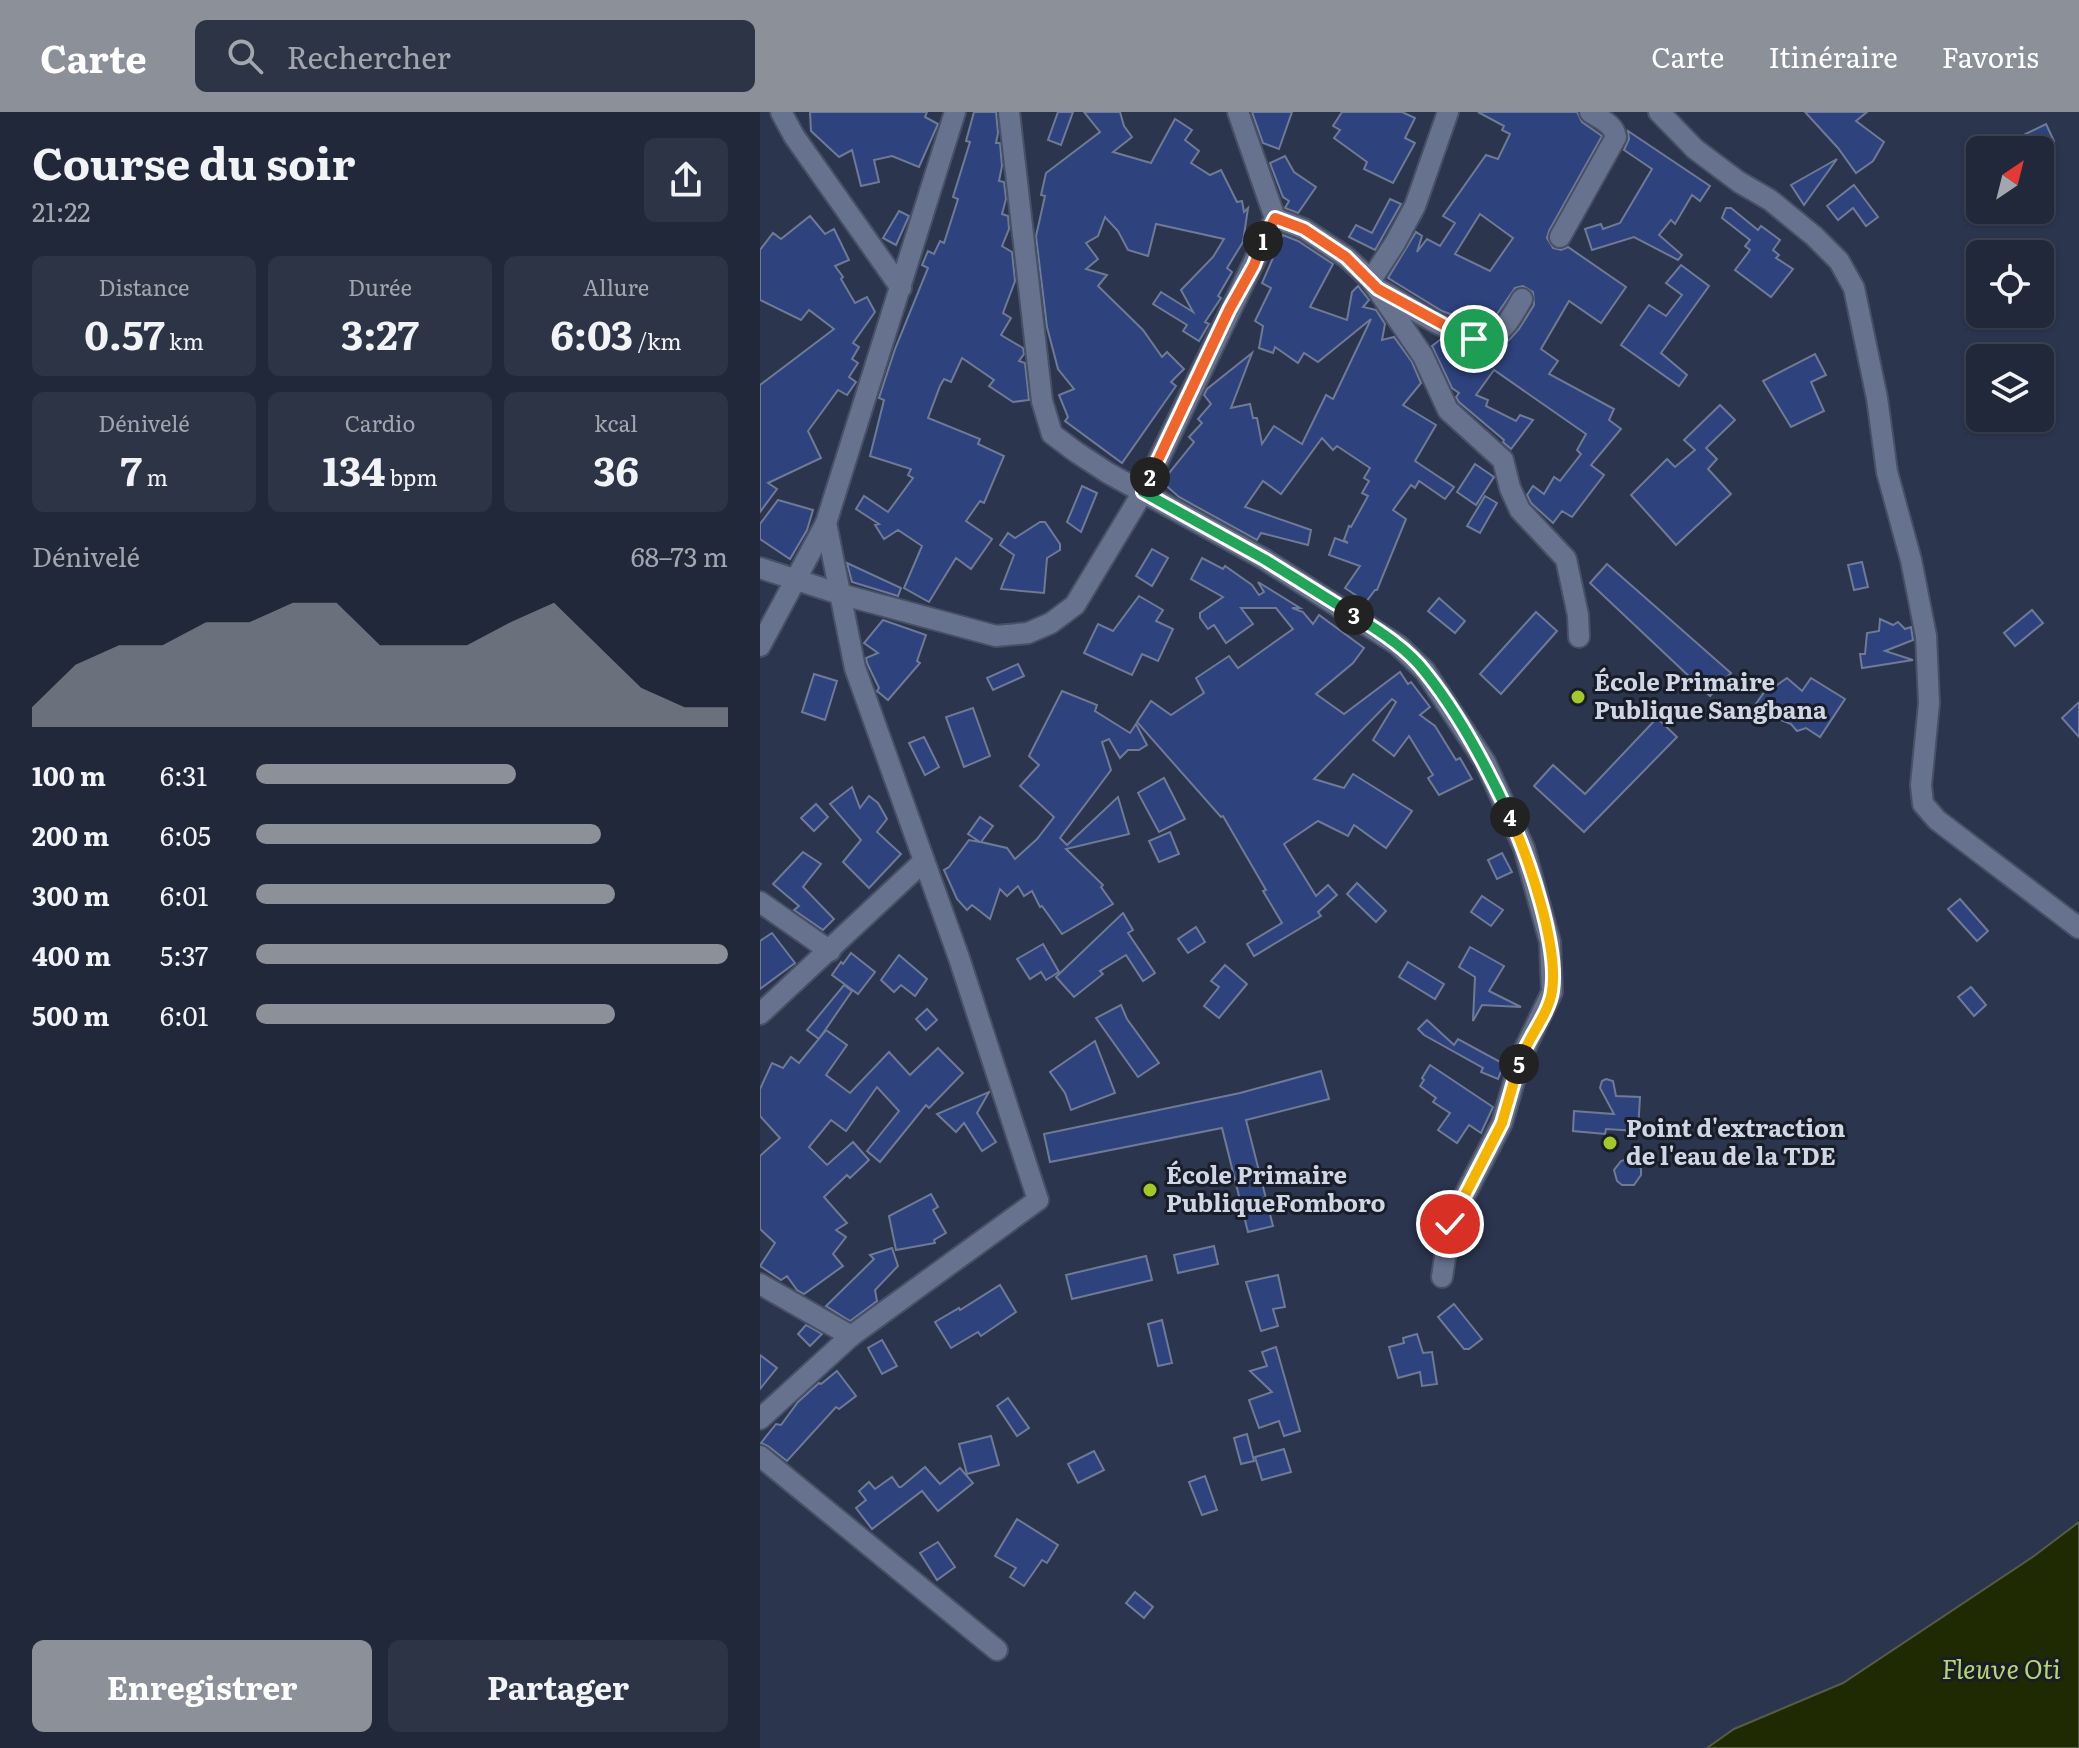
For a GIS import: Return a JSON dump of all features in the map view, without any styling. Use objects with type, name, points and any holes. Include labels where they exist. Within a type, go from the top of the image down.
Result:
[{"type":"street","points":[[781,112],[794,136],[901,288]]},
{"type":"street","points":[[760,646],[826,523],[955,112]]},
{"type":"street","points":[[1009,112],[1042,401],[1052,434],[1108,473],[1264,559],[1398,645],[1425,671],[1485,762],[1524,848],[1550,942],[1552,992],[1521,1057],[1502,1123],[1450,1224],[1442,1277]]},
{"type":"street","points":[[760,568],[840,594],[996,636],[1028,633],[1051,623],[1075,605],[1143,492],[1275,218],[1238,112]]},
{"type":"street","points":[[1374,284],[1415,206],[1448,112]]},
{"type":"street","points":[[1560,237],[1616,137],[1611,126],[1590,112]]},
{"type":"street","points":[[1659,112],[1695,149],[1739,182],[1770,200],[1814,236],[1839,261],[1854,288],[1877,398],[1887,472],[1911,560],[1926,636],[1929,703],[1921,785],[1923,804],[1937,820],[2079,928]]},
{"type":"street","points":[[1275,218],[1304,229],[1346,257],[1374,284],[1423,356],[1448,410],[1503,460],[1520,510],[1566,559],[1578,615],[1579,637]]},
{"type":"street","points":[[1374,284],[1474,339],[1486,339],[1498,333],[1507,325],[1522,299]]},
{"type":"street","points":[[760,1419],[851,1336],[1038,1200],[924,861],[855,668],[826,523]]},
{"type":"street","points":[[760,1014],[924,861]]},
{"type":"street","points":[[760,902],[830,951]]},
{"type":"street","points":[[760,1284],[851,1336]]},
{"type":"street","points":[[760,1456],[997,1650]]},
{"type":"water","name":"Fleuve Oti","points":[[2079,1522],[2079,1748],[1707,1748],[1734,1729],[1843,1683],[2034,1556]]},
{"type":"building","points":[[810,112],[927,112],[925,117],[938,124],[919,167],[892,156],[874,160],[879,182],[861,186],[852,150],[839,157],[811,131]]},
{"type":"building","points":[[974,112],[996,112],[996,143],[1000,143],[1002,166],[999,181],[1004,182],[1006,199],[1002,214],[1008,216],[1009,229],[1002,246],[1012,252],[1015,281],[1003,313],[1011,318],[1001,335],[1023,348],[1024,354],[1019,361],[1025,363],[1029,400],[1013,402],[989,386],[994,380],[962,358],[951,382],[944,379],[940,386],[928,418],[980,439],[978,444],[1004,456],[984,503],[980,501],[966,521],[992,539],[971,569],[956,558],[929,602],[904,588],[922,546],[898,530],[884,539],[875,525],[879,524],[856,509],[864,496],[888,512],[913,478],[908,475],[911,469],[870,456],[884,400],[879,398],[928,268],[922,265],[928,251],[934,254],[940,241],[944,243],[958,199],[953,197],[970,142],[966,141]]},
{"type":"building","points":[[1058,112],[1073,112],[1061,145],[1048,140]]},
{"type":"building","points":[[1084,112],[1120,112],[1124,126],[1132,137],[1113,152],[1151,163],[1175,119],[1192,130],[1185,140],[1199,151],[1191,163],[1210,175],[1221,170],[1237,202],[1242,201],[1244,212],[1248,208],[1243,242],[1227,268],[1232,272],[1218,296],[1221,298],[1205,322],[1209,324],[1199,341],[1183,331],[1187,325],[1153,304],[1161,292],[1193,312],[1181,290],[1213,257],[1224,239],[1156,224],[1148,256],[1128,250],[1118,231],[1105,217],[1098,236],[1086,243],[1098,259],[1086,269],[1107,275],[1098,286],[1143,330],[1162,357],[1167,352],[1184,369],[1171,382],[1176,386],[1122,463],[1065,421],[1068,417],[1059,395],[1074,389],[1058,369],[1047,327],[1036,236],[1045,196],[1041,195],[1046,173],[1100,132]]},
{"type":"building","points":[[1252,112],[1292,112],[1279,149],[1263,143]]},
{"type":"building","points":[[1342,112],[1402,112],[1415,118],[1405,138],[1415,143],[1393,183],[1364,169],[1367,162],[1334,138],[1340,130],[1333,126]]},
{"type":"building","points":[[1478,112],[1577,112],[1582,122],[1602,136],[1547,238],[1553,248],[1561,250],[1568,247],[1626,287],[1601,323],[1569,301],[1541,349],[1558,361],[1549,374],[1614,409],[1609,420],[1621,429],[1591,465],[1604,475],[1572,517],[1562,511],[1553,523],[1531,503],[1527,495],[1533,486],[1544,494],[1554,477],[1560,481],[1581,454],[1577,450],[1586,434],[1494,370],[1476,395],[1488,400],[1486,406],[1516,421],[1520,415],[1533,420],[1511,449],[1459,402],[1456,397],[1459,393],[1452,388],[1432,346],[1441,339],[1455,345],[1479,368],[1492,350],[1509,340],[1519,329],[1534,305],[1533,292],[1523,286],[1515,288],[1495,317],[1480,325],[1442,311],[1388,278],[1416,232],[1422,236],[1417,252],[1427,239],[1440,246],[1455,223],[1443,216],[1486,155],[1498,159],[1510,134],[1502,130],[1504,126]],"holes":[[[1480,214],[1513,238],[1490,271],[1455,254]]]},
{"type":"building","points":[[1805,112],[1867,112],[1856,121],[1884,142],[1873,161],[1856,173]]},
{"type":"building","points":[[2046,124],[2052,136],[2022,136]]},
{"type":"building","points":[[1628,131],[1710,186],[1700,201],[1692,195],[1675,224],[1671,220],[1659,235],[1682,255],[1678,260],[1634,237],[1592,250],[1585,229],[1601,224],[1603,229],[1620,223],[1652,169],[1624,150],[1629,139]]},
{"type":"building","points":[[1285,156],[1294,172],[1316,187],[1298,213],[1285,208],[1289,201],[1283,197],[1270,163]]},
{"type":"building","points":[[1837,159],[1804,205],[1791,185]]},
{"type":"building","points":[[1854,185],[1878,217],[1866,226],[1853,208],[1838,220],[1827,206]]},
{"type":"building","points":[[1390,199],[1401,204],[1375,250],[1349,237],[1356,225],[1372,233]]},
{"type":"building","points":[[1726,208],[1731,208],[1758,230],[1761,226],[1780,240],[1773,250],[1779,255],[1776,258],[1793,269],[1771,297],[1735,270],[1750,250],[1745,246],[1750,240],[1722,218]]},
{"type":"building","points":[[899,211],[909,216],[896,245],[883,238]]},
{"type":"building","points":[[810,216],[825,234],[834,229],[849,260],[835,266],[843,277],[841,279],[855,303],[867,297],[875,312],[853,343],[859,347],[852,359],[858,363],[849,377],[856,382],[847,395],[838,390],[808,431],[821,458],[768,483],[777,489],[760,512],[760,385],[834,329],[809,310],[801,320],[760,300],[760,250],[773,233],[781,239]]},
{"type":"building","points":[[1283,235],[1333,264],[1310,307],[1347,320],[1352,292],[1358,286],[1369,300],[1363,307],[1376,310],[1385,324],[1382,340],[1394,337],[1412,362],[1421,383],[1403,405],[1436,425],[1415,461],[1454,487],[1445,499],[1419,481],[1415,488],[1411,485],[1393,510],[1406,519],[1377,590],[1366,602],[1345,588],[1360,566],[1329,555],[1335,538],[1348,543],[1344,540],[1349,526],[1368,496],[1362,493],[1369,481],[1364,478],[1370,468],[1337,446],[1333,450],[1322,438],[1281,494],[1263,481],[1245,507],[1311,530],[1308,545],[1261,533],[1257,540],[1179,497],[1162,482],[1194,442],[1189,437],[1202,423],[1198,419],[1211,404],[1204,395],[1207,389],[1252,353],[1231,408],[1250,404],[1253,418],[1257,418],[1262,444],[1274,426],[1302,444],[1326,395],[1333,399],[1371,319],[1318,362],[1304,353],[1298,363],[1275,347],[1273,353],[1259,348],[1263,326],[1255,321],[1271,288],[1262,283]]},
{"type":"building","points":[[1681,265],[1709,286],[1661,353],[1687,375],[1679,386],[1621,345],[1649,305],[1666,316],[1682,295],[1666,283]]},
{"type":"building","points":[[1815,354],[1826,375],[1811,382],[1824,411],[1791,427],[1763,381]]},
{"type":"building","points":[[1720,405],[1735,420],[1706,448],[1717,459],[1708,469],[1731,494],[1676,545],[1631,495],[1667,459],[1675,467],[1695,450],[1684,440]]},
{"type":"building","points":[[1475,464],[1494,477],[1476,505],[1457,492]]},
{"type":"building","points":[[1082,486],[1097,493],[1081,532],[1067,522]]},
{"type":"building","points":[[1485,496],[1497,503],[1480,533],[1467,526]]},
{"type":"building","points":[[778,500],[813,510],[807,530],[790,559],[760,539],[760,524]]},
{"type":"building","points":[[1045,522],[1060,544],[1060,550],[1047,558],[1044,593],[1001,589],[1014,555],[1000,545],[1008,533],[1015,538]]},
{"type":"building","points":[[1152,549],[1168,558],[1152,586],[1136,576]]},
{"type":"building","points":[[1202,558],[1223,569],[1225,566],[1252,585],[1259,595],[1264,592],[1258,582],[1300,608],[1292,608],[1303,612],[1313,624],[1319,615],[1364,648],[1353,663],[1316,694],[1344,714],[1400,672],[1430,707],[1420,715],[1435,726],[1472,779],[1439,795],[1428,778],[1433,775],[1409,736],[1394,756],[1373,740],[1396,702],[1392,699],[1314,779],[1344,788],[1353,774],[1412,811],[1386,848],[1354,825],[1348,836],[1318,821],[1284,844],[1316,896],[1328,885],[1337,895],[1318,912],[1321,916],[1254,956],[1247,944],[1282,923],[1263,891],[1266,890],[1223,816],[1137,722],[1151,701],[1171,715],[1204,693],[1196,678],[1229,656],[1238,668],[1293,629],[1276,608],[1241,608],[1253,624],[1226,643],[1214,625],[1208,629],[1200,613],[1223,597],[1191,579]]},
{"type":"building","points":[[1862,562],[1868,587],[1854,590],[1848,565]]},
{"type":"building","points":[[847,563],[901,588],[898,596],[852,582]]},
{"type":"building","points":[[1607,564],[1731,673],[1710,696],[1590,583]]},
{"type":"building","points":[[1139,596],[1163,610],[1156,621],[1173,629],[1158,661],[1142,654],[1132,675],[1084,653],[1098,624],[1113,631]]},
{"type":"building","points":[[1439,598],[1465,621],[1455,633],[1428,611]]},
{"type":"building","points":[[2032,610],[2043,623],[2015,646],[2004,633]]},
{"type":"building","points":[[1536,612],[1557,631],[1501,694],[1480,674]]},
{"type":"building","points":[[1880,619],[1893,625],[1898,622],[1905,629],[1911,627],[1913,640],[1885,651],[1913,660],[1862,668],[1860,654],[1865,654],[1867,633],[1879,631]]},
{"type":"building","points":[[883,620],[926,635],[917,661],[920,663],[888,700],[877,691],[879,688],[867,663],[866,658],[878,653],[864,643]]},
{"type":"building","points":[[1018,664],[1024,676],[993,690],[987,678]]},
{"type":"building","points":[[814,674],[837,681],[825,720],[802,712]]},
{"type":"building","points":[[1787,678],[1802,691],[1811,678],[1845,699],[1820,737],[1806,728],[1797,731],[1791,724],[1770,716],[1755,705],[1770,684],[1774,687]]},
{"type":"building","points":[[1062,691],[1097,705],[1095,711],[1130,733],[1136,724],[1147,745],[1139,750],[1128,750],[1120,758],[1109,739],[1102,742],[1111,770],[1060,838],[1067,845],[1118,797],[1129,834],[1066,849],[1103,885],[1101,887],[1113,904],[1062,934],[1040,907],[1032,891],[1024,896],[1018,886],[1007,896],[1000,889],[990,919],[972,905],[967,910],[957,899],[944,870],[969,840],[980,842],[968,834],[980,817],[993,826],[981,842],[1007,848],[1015,859],[1037,839],[1054,817],[1020,786],[1039,765],[1029,756]]},
{"type":"building","points":[[2079,702],[2079,737],[2062,718]]},
{"type":"building","points":[[973,708],[990,756],[964,767],[946,717]]},
{"type":"building","points":[[1657,718],[1677,737],[1584,832],[1534,786],[1553,765],[1585,794]]},
{"type":"building","points":[[924,737],[939,767],[925,775],[909,743]]},
{"type":"building","points":[[1164,778],[1185,819],[1159,832],[1138,793]]},
{"type":"building","points":[[852,787],[860,808],[869,796],[878,803],[887,819],[877,832],[901,854],[869,888],[843,862],[861,840],[830,804]]},
{"type":"building","points":[[816,804],[828,817],[814,831],[801,818]]},
{"type":"building","points":[[1170,832],[1179,854],[1159,862],[1149,841]]},
{"type":"building","points":[[803,852],[821,864],[803,887],[834,919],[823,930],[794,910],[799,906],[773,884]]},
{"type":"building","points":[[1502,853],[1512,872],[1497,879],[1488,860]]},
{"type":"building","points":[[1357,883],[1386,911],[1376,922],[1347,894]]},
{"type":"building","points":[[1482,896],[1503,910],[1491,926],[1471,912]]},
{"type":"building","points":[[1960,899],[1988,931],[1977,941],[1948,909]]},
{"type":"building","points":[[1123,913],[1133,930],[1128,933],[1155,973],[1143,981],[1126,955],[1100,971],[1103,974],[1074,997],[1056,977]]},
{"type":"building","points":[[1196,927],[1205,942],[1188,953],[1178,939]]},
{"type":"building","points":[[772,933],[795,963],[760,989],[760,941]]},
{"type":"building","points":[[1043,944],[1059,972],[1046,980],[1041,972],[1030,979],[1017,959]]},
{"type":"building","points":[[1470,947],[1504,966],[1489,991],[1521,1007],[1482,1005],[1473,1021],[1475,977],[1459,967]]},
{"type":"building","points":[[851,953],[875,972],[858,994],[832,975]]},
{"type":"building","points":[[899,955],[927,979],[915,996],[901,985],[894,992],[881,980]]},
{"type":"building","points":[[1408,962],[1444,984],[1435,999],[1399,977]]},
{"type":"building","points":[[1225,965],[1247,984],[1219,1018],[1204,1006],[1219,987],[1211,981]]},
{"type":"building","points":[[844,985],[852,991],[819,1039],[807,1030]]},
{"type":"building","points":[[1971,987],[1986,1005],[1974,1016],[1958,997]]},
{"type":"building","points":[[1121,1005],[1127,1019],[1159,1063],[1138,1077],[1096,1018]]},
{"type":"building","points":[[927,1009],[937,1020],[926,1030],[916,1019]]},
{"type":"building","points":[[1427,1020],[1454,1045],[1458,1039],[1504,1064],[1498,1079],[1481,1072],[1483,1068],[1424,1035],[1418,1029]]},
{"type":"building","points":[[826,1030],[847,1045],[826,1075],[850,1093],[889,1052],[910,1075],[938,1048],[963,1073],[929,1108],[926,1105],[880,1162],[867,1151],[899,1111],[877,1087],[846,1131],[831,1120],[809,1147],[827,1165],[853,1142],[869,1160],[824,1197],[847,1223],[836,1230],[846,1237],[833,1254],[843,1266],[804,1294],[787,1276],[781,1280],[760,1266],[775,1243],[760,1229],[760,1156],[780,1138],[760,1116],[760,1089],[772,1063],[783,1068],[791,1057],[799,1063]]},
{"type":"building","points":[[1095,1041],[1115,1093],[1071,1110],[1065,1093],[1050,1072]]},
{"type":"building","points":[[1430,1065],[1493,1107],[1481,1133],[1469,1125],[1457,1143],[1438,1130],[1450,1113],[1433,1102],[1436,1098],[1420,1086]]},
{"type":"building","points":[[1321,1071],[1329,1099],[1246,1120],[1273,1226],[1248,1232],[1222,1128],[1050,1162],[1044,1134],[1240,1093]]},
{"type":"building","points":[[1606,1079],[1613,1081],[1616,1096],[1640,1097],[1638,1131],[1606,1129],[1605,1134],[1573,1131],[1574,1111],[1614,1114],[1600,1088]]},
{"type":"building","points":[[989,1092],[977,1113],[996,1142],[982,1151],[964,1123],[956,1132],[937,1114]]},
{"type":"building","points":[[1634,1157],[1641,1175],[1634,1185],[1622,1185],[1617,1181],[1614,1170],[1621,1161]]},
{"type":"building","points":[[931,1194],[938,1207],[933,1210],[946,1233],[934,1240],[935,1243],[896,1250],[889,1216]]},
{"type":"building","points":[[1214,1246],[1218,1264],[1178,1273],[1174,1255]]},
{"type":"building","points":[[892,1248],[898,1266],[875,1290],[877,1301],[850,1321],[826,1306],[874,1259],[870,1255]]},
{"type":"building","points":[[1146,1256],[1152,1280],[1072,1299],[1066,1275]]},
{"type":"building","points":[[1278,1275],[1285,1307],[1273,1309],[1278,1326],[1261,1331],[1246,1282]]},
{"type":"building","points":[[1000,1285],[1016,1312],[981,1336],[978,1332],[951,1348],[935,1322]]},
{"type":"building","points":[[1454,1304],[1482,1339],[1469,1349],[1464,1349],[1438,1317]]},
{"type":"building","points":[[1162,1320],[1172,1363],[1158,1366],[1148,1324]]},
{"type":"building","points":[[806,1325],[822,1334],[810,1346],[798,1334]]},
{"type":"building","points":[[1417,1334],[1423,1353],[1432,1352],[1437,1384],[1422,1386],[1420,1372],[1398,1378],[1389,1347],[1404,1343],[1403,1338]]},
{"type":"building","points":[[882,1340],[897,1366],[882,1374],[868,1348]]},
{"type":"building","points":[[1276,1347],[1300,1431],[1284,1436],[1279,1421],[1259,1428],[1249,1400],[1272,1392],[1250,1371],[1267,1366],[1262,1352]]},
{"type":"building","points":[[760,1355],[777,1368],[760,1389]]},
{"type":"building","points":[[837,1371],[856,1396],[839,1409],[836,1407],[787,1461],[761,1443],[776,1424],[781,1425],[798,1402]]},
{"type":"building","points":[[1008,1398],[1029,1428],[1017,1436],[997,1406]]},
{"type":"building","points":[[1247,1434],[1254,1461],[1241,1464],[1234,1438]]},
{"type":"building","points":[[991,1436],[999,1465],[967,1474],[959,1444]]},
{"type":"building","points":[[1284,1449],[1291,1472],[1262,1480],[1255,1457]]},
{"type":"building","points":[[1094,1451],[1104,1470],[1078,1483],[1068,1464]]},
{"type":"building","points":[[925,1467],[940,1484],[960,1468],[973,1483],[938,1511],[922,1491],[872,1529],[856,1508],[866,1500],[859,1491],[869,1482],[875,1489],[892,1477],[901,1487]]},
{"type":"building","points":[[1205,1476],[1217,1510],[1202,1515],[1189,1482]]},
{"type":"building","points":[[1017,1519],[1058,1545],[1047,1563],[1042,1560],[1024,1586],[1010,1577],[1016,1568],[995,1556]]},
{"type":"building","points":[[938,1542],[955,1567],[937,1580],[920,1553]]},
{"type":"building","points":[[1135,1592],[1153,1607],[1144,1618],[1126,1603]]},
{"type":"place","name":"École Primaire Publique Sangbana","points":[[1578,697]]},
{"type":"place","name":"Point d'extraction de l'eau de la TDE","points":[[1610,1143]]},
{"type":"place","name":"École Primaire PubliqueFomboro","points":[[1150,1190]]},
{"type":"route","points":[[1450,1224],[1502,1123],[1521,1057],[1552,992],[1550,942],[1524,848],[1485,762],[1425,671],[1398,645],[1264,559],[1143,492],[1275,218],[1304,229],[1346,257],[1378,289],[1474,339]]}]
